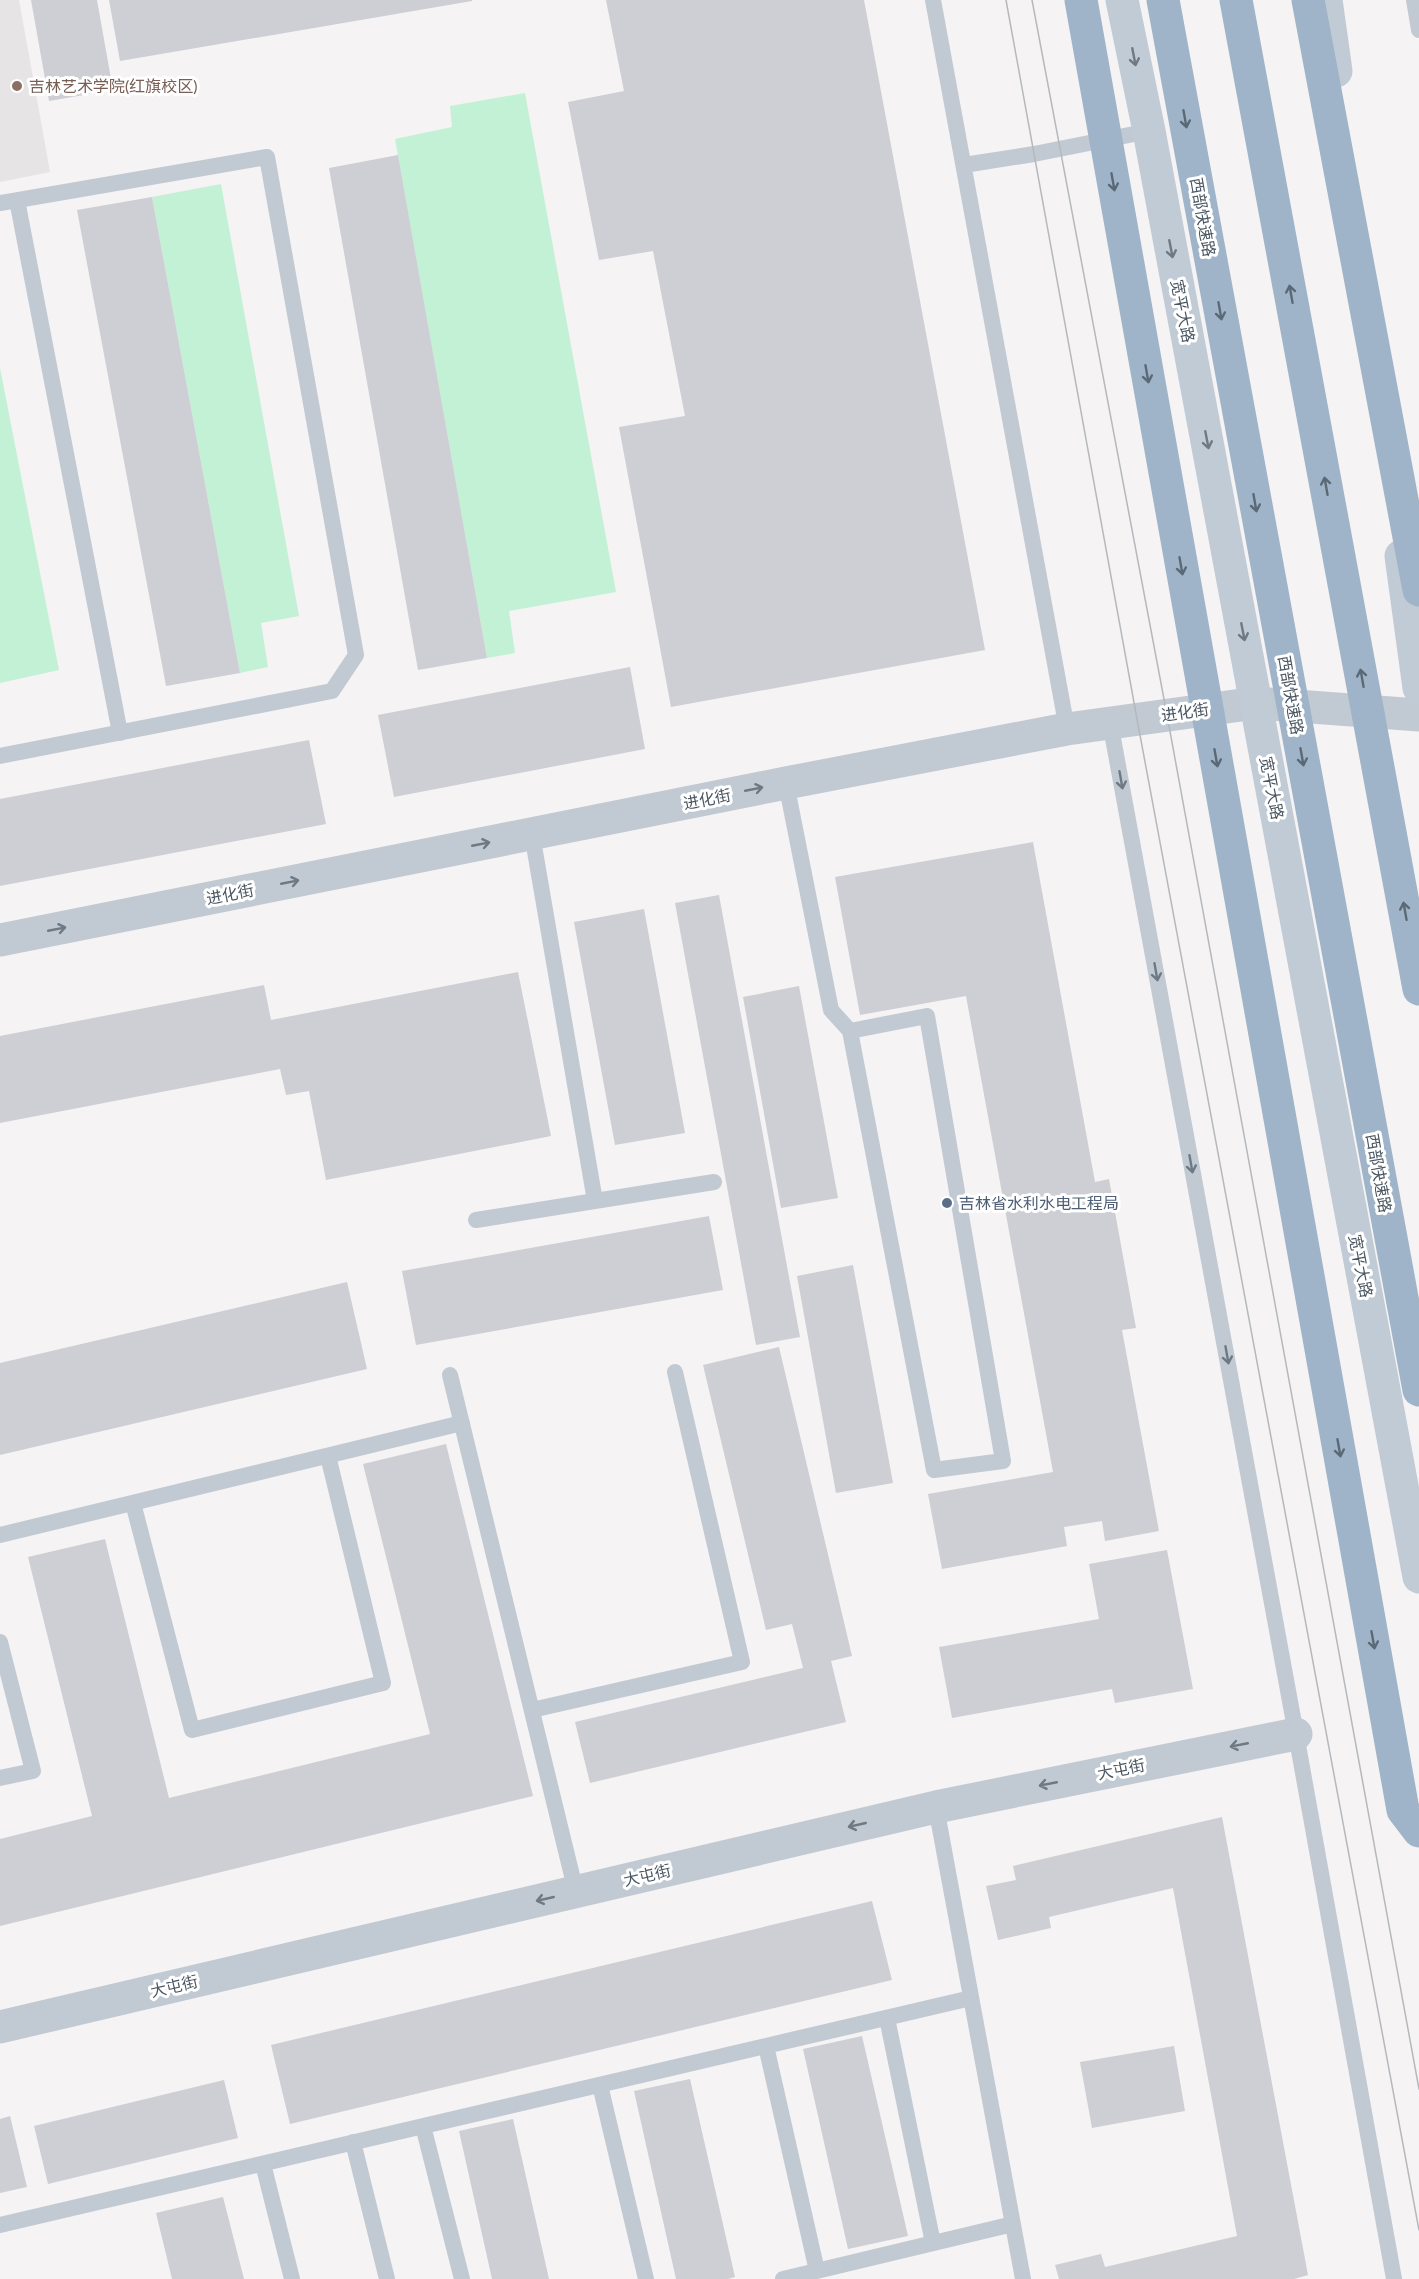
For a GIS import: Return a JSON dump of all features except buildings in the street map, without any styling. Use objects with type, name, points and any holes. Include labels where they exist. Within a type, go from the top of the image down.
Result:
[{"type":"highway","points":[[1081,0],[1404,1810],[1419,1831]]},
{"type":"highway","name":"西部快速路","points":[[1162,0],[1419,1390]]},
{"type":"highway","points":[[1236,0],[1419,989]]},
{"type":"highway","points":[[1308,0],[1419,590]]},
{"type":"highway","points":[[1383,408],[1419,497]]},
{"type":"main road","name":"宽平大路","points":[[1122,0],[1149,131],[1419,1577]]},
{"type":"main road","points":[[1326,0],[1419,688]]},
{"type":"street","name":"进化街","points":[[0,940],[1067,729],[1256,703],[1419,715]]},
{"type":"street","name":"大屯街","points":[[0,2027],[936,1807],[1296,1734]]},
{"type":"lane","points":[[933,0],[1067,729]]},
{"type":"lane","points":[[1414,0],[1419,30]]},
{"type":"lane","points":[[964,165],[1034,154],[1149,131]]},
{"type":"lane","points":[[0,203],[267,157],[356,655],[332,691],[0,756]]},
{"type":"lane","points":[[17,200],[120,732]]},
{"type":"lane","points":[[1110,723],[1394,2279]]},
{"type":"lane","points":[[786,783],[831,1011],[850,1030],[934,1470],[1004,1461],[927,1016],[850,1030]]},
{"type":"lane","points":[[532,834],[595,1201]]},
{"type":"lane","points":[[476,1220],[714,1182]]},
{"type":"lane","points":[[532,1710],[742,1662],[675,1372]]},
{"type":"lane","points":[[450,1376],[576,1892]]},
{"type":"lane","points":[[0,1535],[462,1423]]},
{"type":"lane","points":[[133,1503],[192,1730],[383,1683],[328,1456]]},
{"type":"lane","points":[[0,1642],[33,1771],[0,1778]]},
{"type":"lane","points":[[936,1807],[1023,2279]]},
{"type":"lane","points":[[0,2225],[971,1998]]},
{"type":"lane","points":[[887,2018],[933,2243]]},
{"type":"lane","points":[[766,2046],[818,2271]]},
{"type":"lane","points":[[600,2085],[646,2279]]},
{"type":"lane","points":[[423,2126],[462,2279]]},
{"type":"lane","points":[[353,2142],[387,2279]]},
{"type":"lane","points":[[263,2164],[292,2279]]},
{"type":"lane","points":[[783,2279],[1013,2224]]},
{"type":"shaded area","name":"吉林艺术学院(红旗校区)","points":[[0,0],[19,0],[50,172],[0,182]]},
{"type":"green space","points":[[525,93],[616,592],[509,611],[515,653],[487,658],[395,139],[452,127],[450,106]]},
{"type":"green space","points":[[221,184],[299,616],[261,623],[268,667],[240,673],[152,197]]},
{"type":"green space","points":[[0,368],[59,670],[0,683]]},
{"type":"tram line","points":[[1006,0],[1137,719],[1419,2230]]},
{"type":"tram line","points":[[1032,0],[1167,715],[1419,2089]]},
{"type":"place","name":"吉林艺术学院(红旗校区)","points":[[17,86]]},
{"type":"place","name":"吉林省水利水电工程局","points":[[947,1203]]}]
